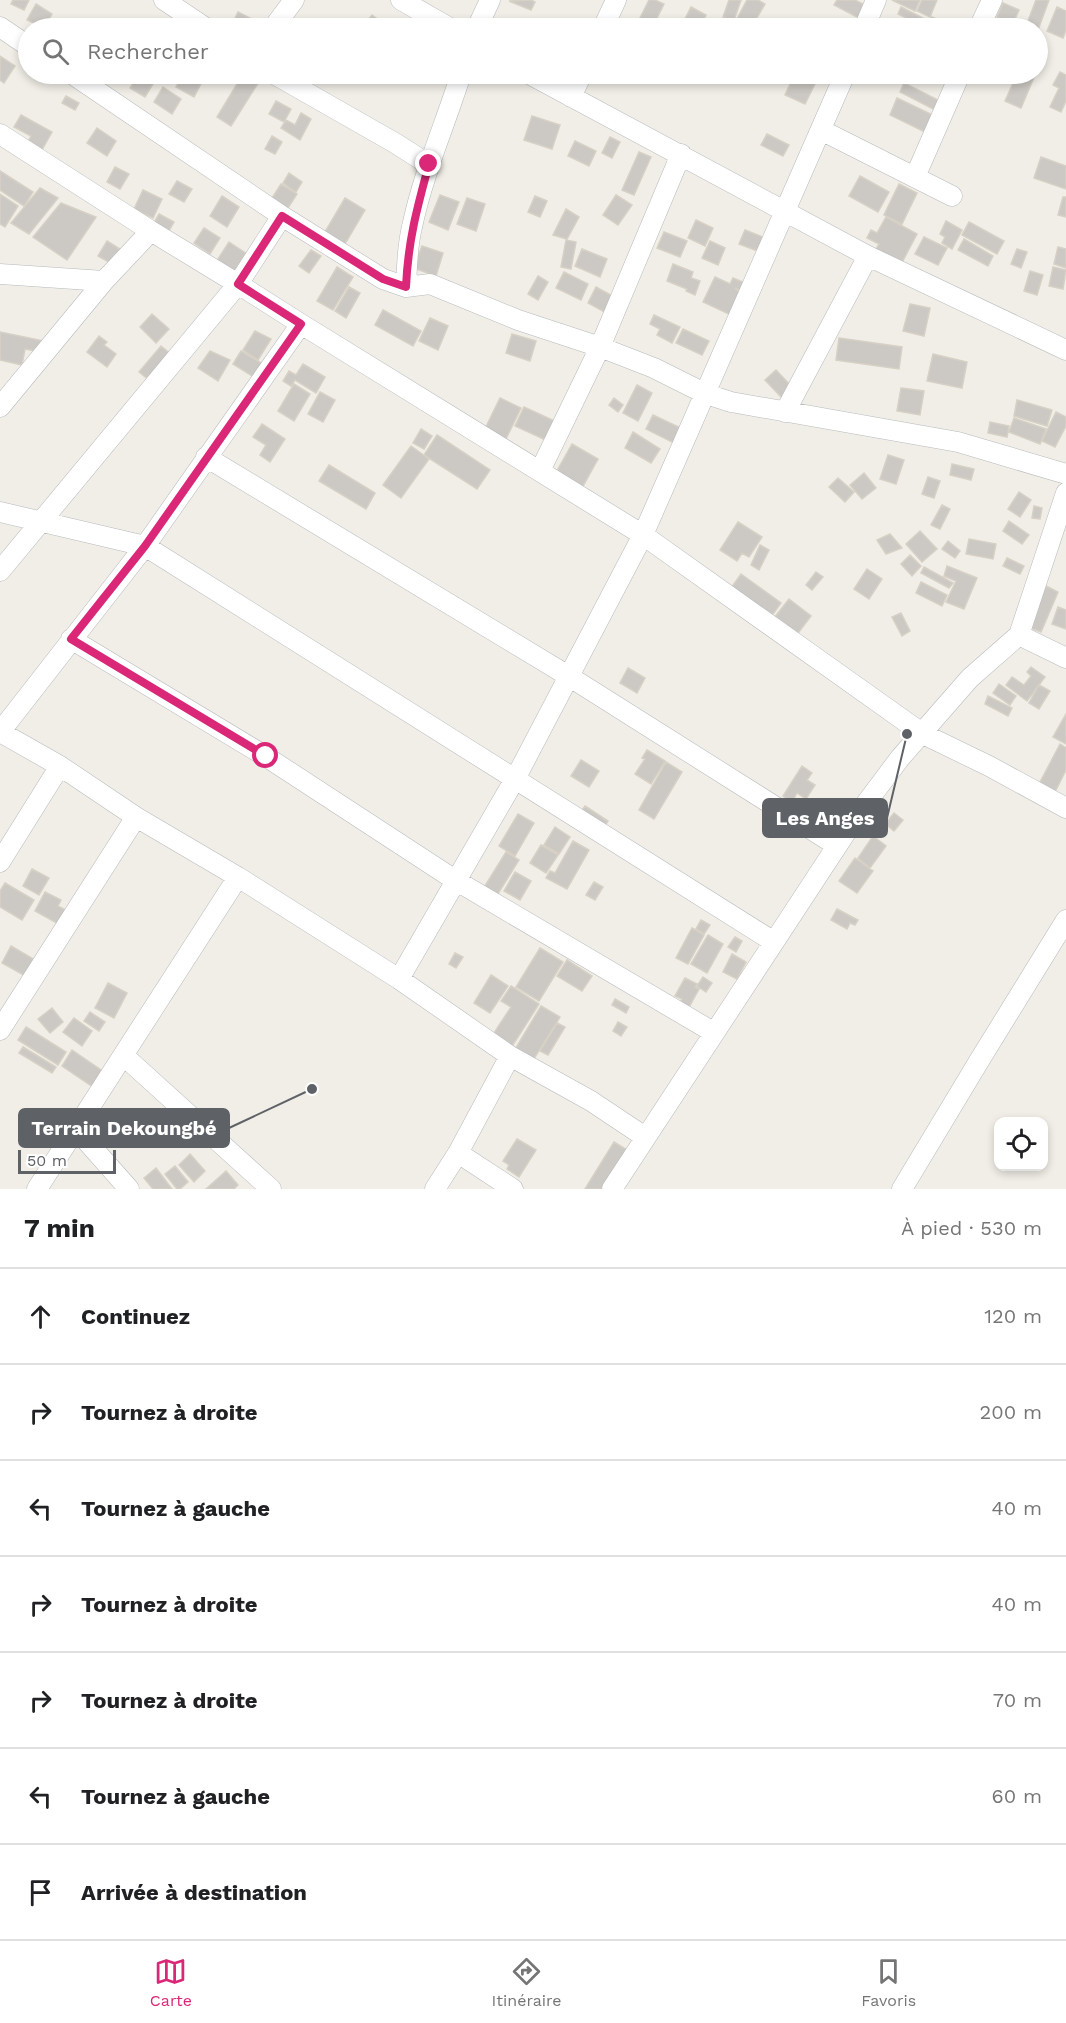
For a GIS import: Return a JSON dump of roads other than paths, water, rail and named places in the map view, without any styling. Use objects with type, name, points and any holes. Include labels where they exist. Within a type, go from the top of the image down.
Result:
[{"type":"street","points":[[164,0],[191,18]]},
{"type":"street","points":[[280,18],[294,0]]},
{"type":"street","points":[[401,0],[432,18]]},
{"type":"street","points":[[482,18],[490,0]]},
{"type":"street","points":[[608,18],[616,0]]},
{"type":"street","points":[[868,18],[876,0]]},
{"type":"street","points":[[984,18],[992,0]]},
{"type":"street","points":[[0,27],[18,39]]},
{"type":"street","points":[[87,84],[282,216],[383,279],[406,287],[430,284],[518,320],[600,347],[654,368],[706,394],[731,402],[958,442],[1066,474]]},
{"type":"street","points":[[292,84],[429,164]]},
{"type":"street","points":[[406,287],[411,228],[429,164],[457,84]]},
{"type":"street","points":[[547,84],[868,256],[1066,350]]},
{"type":"street","points":[[571,97],[577,84]]},
{"type":"street","points":[[399,979],[515,779],[643,535],[841,84]]},
{"type":"street","points":[[915,177],[956,84]]},
{"type":"street","points":[[821,130],[952,196]]},
{"type":"street","points":[[0,134],[151,231],[643,535],[923,734],[989,766],[1066,808]]},
{"type":"street","points":[[540,471],[600,347],[681,154]]},
{"type":"street","points":[[0,571],[238,284],[282,216]]},
{"type":"street","points":[[3,398],[104,281],[151,231]]},
{"type":"street","points":[[785,412],[868,256]]},
{"type":"street","points":[[0,274],[104,281]]},
{"type":"street","points":[[301,324],[145,546],[0,732],[60,766],[136,817],[238,877],[399,979],[510,1056],[591,1101],[645,1137]]},
{"type":"street","points":[[207,458],[570,677],[836,845]]},
{"type":"street","points":[[612,1189],[836,845],[878,787],[970,678],[1019,635],[1066,493]]},
{"type":"street","points":[[0,512],[145,546],[774,942]]},
{"type":"street","points":[[1019,635],[1066,658]]},
{"type":"street","points":[[71,639],[266,756],[455,880],[713,1032]]},
{"type":"street","points":[[0,862],[9,834],[60,766]]},
{"type":"street","points":[[0,1030],[136,817]]},
{"type":"street","points":[[37,1189],[238,877]]},
{"type":"street","points":[[902,1189],[1066,920]]},
{"type":"street","points":[[124,1056],[271,1189]]},
{"type":"street","points":[[435,1189],[458,1154],[510,1056]]},
{"type":"street","points":[[76,1129],[129,1189]]},
{"type":"street","points":[[458,1154],[513,1189]]},
{"type":"place","name":"Les Anges","points":[[907,734]]},
{"type":"place","name":"Terrain Dekoungbé","points":[[312,1089]]}]
